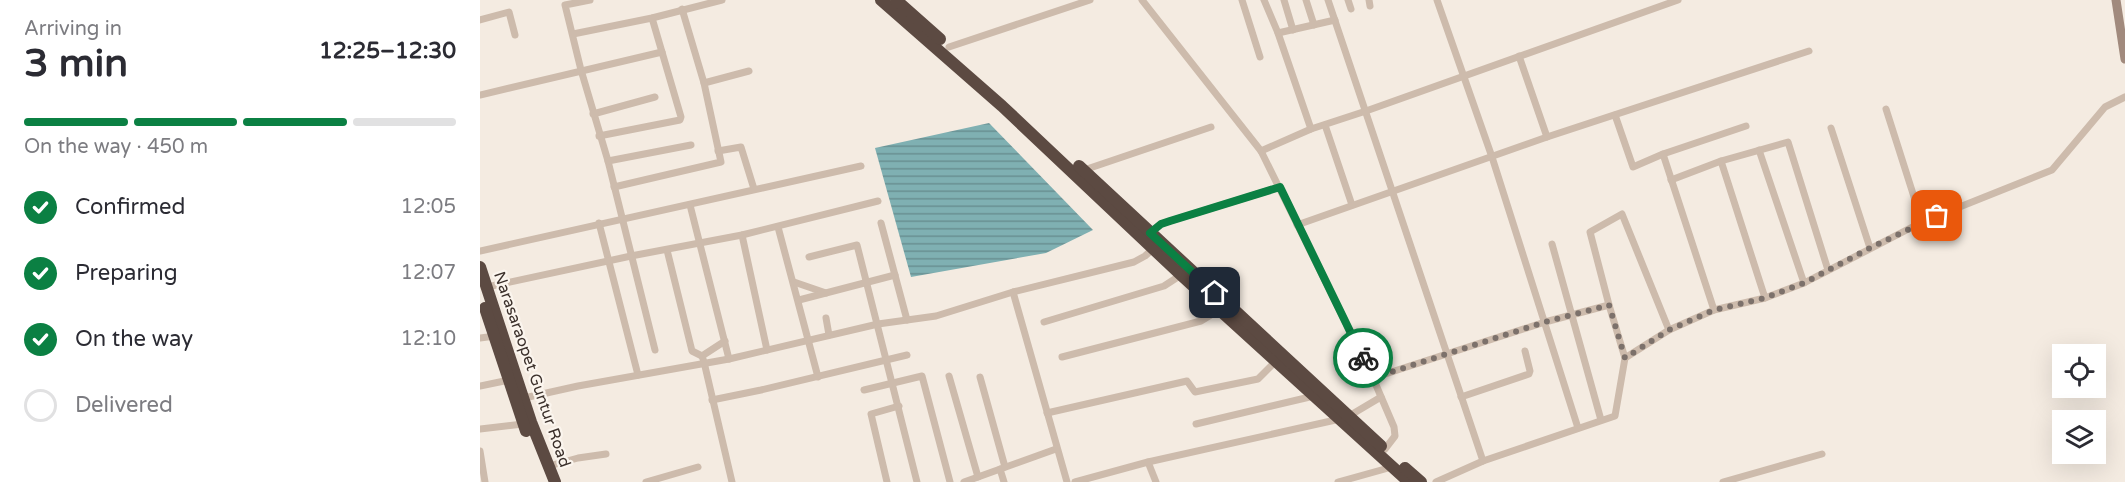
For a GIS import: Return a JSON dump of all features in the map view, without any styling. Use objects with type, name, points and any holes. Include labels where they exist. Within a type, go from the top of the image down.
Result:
[{"type":"highway","points":[[881,0],[1002,106],[1153,249],[1314,396],[1385,449],[1420,482]]},
{"type":"highway","points":[[896,0],[1084,170],[1345,418],[1409,482]]},
{"type":"highway","name":"Narasaraopet Guntur Road","points":[[480,267],[483,289],[482,306],[499,335],[508,380],[547,482]]},
{"type":"highway","name":"Narasaraopet Guntur Road","points":[[483,289],[555,482]]},
{"type":"street","points":[[590,0],[565,5],[599,136],[608,161],[655,350]]},
{"type":"street","points":[[573,34],[652,18],[722,0]]},
{"type":"street","points":[[949,47],[1090,0]]},
{"type":"street","points":[[1142,0],[1261,151],[1381,397],[1395,431],[1395,436],[1385,449]]},
{"type":"street","points":[[1242,0],[1260,57]]},
{"type":"street","points":[[1264,0],[1278,33],[1311,129]]},
{"type":"street","points":[[1284,0],[1293,30]]},
{"type":"street","points":[[1306,0],[1314,25]]},
{"type":"street","points":[[1328,0],[1483,461]]},
{"type":"street","points":[[1348,0],[1351,9]]},
{"type":"street","points":[[1437,0],[1492,157],[1578,428]]},
{"type":"street","points":[[1261,151],[1311,129],[1678,0]]},
{"type":"street","points":[[2116,0],[2125,59]]},
{"type":"street","points":[[614,188],[721,162],[704,83],[682,9]]},
{"type":"street","points":[[480,20],[509,12],[515,34]]},
{"type":"street","points":[[599,136],[680,120],[652,18]]},
{"type":"street","points":[[1278,33],[1335,20]]},
{"type":"street","points":[[1297,225],[1547,137],[1809,51]]},
{"type":"street","points":[[480,95],[662,52]]},
{"type":"street","points":[[1519,56],[1547,137]]},
{"type":"street","points":[[704,83],[749,71]]},
{"type":"street","points":[[593,114],[655,97]]},
{"type":"street","points":[[1625,358],[1669,330],[1714,310],[1765,298],[1804,283],[1922,222],[2052,170],[2105,107],[2125,97]]},
{"type":"street","points":[[1887,109],[1922,222]]},
{"type":"street","points":[[1615,115],[1633,167],[1663,154],[1746,126]]},
{"type":"street","points":[[1325,125],[1352,205]]},
{"type":"street","points":[[1084,170],[1211,127]]},
{"type":"street","points":[[1831,128],[1870,248]]},
{"type":"street","points":[[1671,180],[1721,161],[1788,142],[1828,270]]},
{"type":"street","points":[[608,161],[691,145]]},
{"type":"street","points":[[718,151],[741,147],[754,189]]},
{"type":"street","points":[[1759,150],[1804,283]]},
{"type":"street","points":[[1663,154],[1714,310]]},
{"type":"street","points":[[1721,161],[1765,298]]},
{"type":"street","points":[[480,251],[861,166]]},
{"type":"street","points":[[1150,233],[1161,224],[1280,187]]},
{"type":"street","points":[[483,289],[631,256],[778,227],[878,201]]},
{"type":"street","points":[[690,205],[729,359]]},
{"type":"street","points":[[1436,482],[1483,461],[1615,416],[1625,358],[1590,232],[1622,214],[1669,330]]},
{"type":"street","points":[[599,223],[638,375]]},
{"type":"street","points":[[881,223],[907,320]]},
{"type":"street","points":[[778,227],[818,377]]},
{"type":"street","points":[[742,235],[767,350]]},
{"type":"street","points":[[1552,244],[1601,420]]},
{"type":"street","points":[[809,257],[857,245],[918,482]]},
{"type":"street","points":[[524,398],[703,359],[729,359],[878,324],[936,316],[1013,292],[1134,261],[1153,249]]},
{"type":"street","points":[[667,250],[692,351],[703,359],[732,482]]},
{"type":"street","points":[[799,300],[895,275]]},
{"type":"street","points":[[1044,322],[1164,286],[1181,275]]},
{"type":"street","points":[[794,282],[828,293]]},
{"type":"street","points":[[1013,292],[1067,482]]},
{"type":"street","points":[[1373,378],[1545,322],[1609,305]]},
{"type":"street","points":[[1062,357],[1202,321],[1219,310]]},
{"type":"street","points":[[826,318],[830,335]]},
{"type":"street","points":[[480,338],[499,335]]},
{"type":"street","points":[[703,359],[725,341]]},
{"type":"street","points":[[1461,397],[1529,374],[1525,351]]},
{"type":"street","points":[[712,400],[907,355]]},
{"type":"street","points":[[1047,413],[1187,381],[1195,392],[1258,379],[1276,361]]},
{"type":"street","points":[[864,390],[922,376],[950,482]]},
{"type":"street","points":[[949,376],[978,477]]},
{"type":"street","points":[[980,377],[1003,468],[1004,482]]},
{"type":"street","points":[[480,386],[508,380]]},
{"type":"street","points":[[1196,424],[1314,396]]},
{"type":"street","points":[[1075,482],[1148,462],[1345,418],[1381,397]]},
{"type":"street","points":[[887,482],[871,414],[899,406]]},
{"type":"street","points":[[480,429],[523,424]]},
{"type":"street","points":[[964,482],[1056,449]]},
{"type":"street","points":[[480,451],[484,482]]},
{"type":"street","points":[[549,466],[569,459],[606,454]]},
{"type":"street","points":[[1723,482],[1822,454]]},
{"type":"street","points":[[1148,462],[1156,482]]},
{"type":"street","points":[[646,482],[675,478],[698,467]]},
{"type":"street","points":[[1338,482],[1392,467]]},
{"type":"water","points":[[989,123],[1093,230],[1046,253],[911,277],[875,148]]},
{"type":"way so far","points":[[1363,358],[1373,378],[1545,322],[1609,305],[1625,358],[1669,330],[1714,310],[1765,298],[1804,283],[1937,216]]},
{"type":"route","points":[[1215,293],[1150,233],[1161,224],[1280,187],[1363,358]]}]
